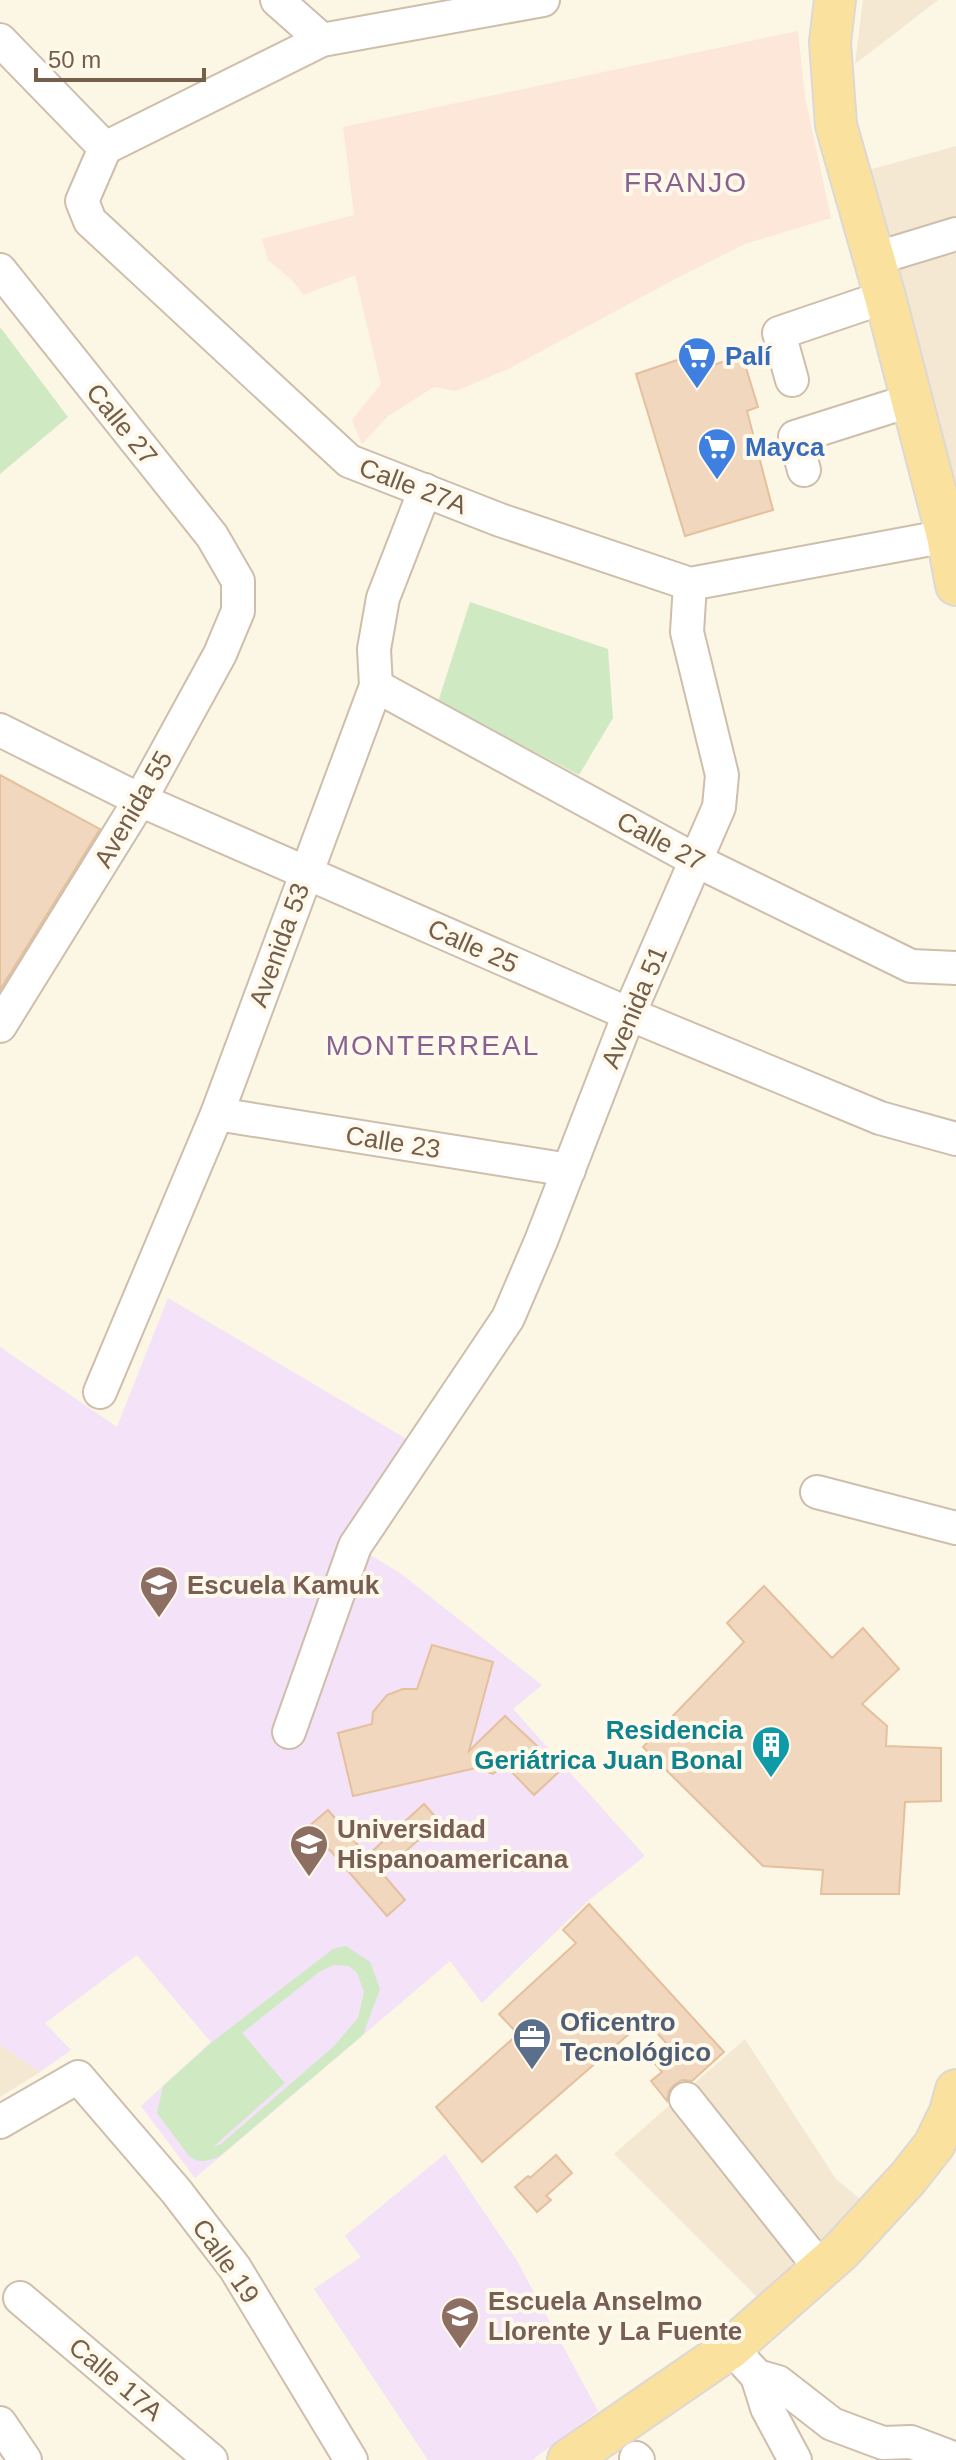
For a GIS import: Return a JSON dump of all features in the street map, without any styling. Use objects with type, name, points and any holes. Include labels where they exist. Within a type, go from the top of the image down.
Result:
[{"type":"main road","points":[[835,0],[830,42],[836,125],[912,400],[947,536],[956,585]]},
{"type":"main road","points":[[577,2457],[744,2362],[821,2269],[865,2226],[934,2145],[956,2094]]},
{"type":"street","points":[[277,0],[322,40]]},
{"type":"street","points":[[0,40],[105,148],[322,40],[543,0]]},
{"type":"street","name":"Calle 27A","points":[[105,148],[82,201],[90,221],[349,461],[500,520],[690,584],[947,536]]},
{"type":"street","points":[[874,259],[956,234]]},
{"type":"street","name":"Calle 27","points":[[0,270],[212,536],[238,581]]},
{"type":"street","points":[[792,380],[779,333],[885,297]]},
{"type":"street","points":[[804,470],[795,437],[912,400]]},
{"type":"street","name":"Avenida 53","points":[[100,1392],[217,1114],[376,686],[374,649],[383,598],[425,490]]},
{"type":"street","name":"Avenida 55","points":[[0,1026],[140,800],[220,654],[238,611],[238,581]]},
{"type":"street","name":"Avenida 51","points":[[406,1486],[355,1546],[289,1732],[307,1699],[370,1554],[406,1486],[430,1432],[448,1410],[508,1318],[629,1014],[719,807],[722,775],[687,632],[690,584]]},
{"type":"street","name":"Calle 27","points":[[376,686],[697,861],[911,966],[956,968]]},
{"type":"street","name":"Calle 25","points":[[0,730],[140,800],[629,1014],[880,1118],[956,1139]]},
{"type":"street","name":"Calle 23","points":[[217,1114],[569,1170]]},
{"type":"street","points":[[817,1492],[956,1528]]},
{"type":"street","name":"Calle 19","points":[[0,2122],[78,2077],[176,2191],[235,2268],[351,2460]]},
{"type":"street","points":[[686,2099],[821,2269]]},
{"type":"street","name":"Calle 17A","points":[[20,2298],[211,2460]]},
{"type":"street","points":[[744,2362],[778,2382],[832,2424],[883,2443],[911,2442],[956,2459]]},
{"type":"street","points":[[744,2362],[795,2460]]},
{"type":"street","points":[[0,2423],[25,2460]]},
{"type":"shaded area","points":[[863,0],[938,0],[855,64]]},
{"type":"shaded area","points":[[798,31],[805,97],[831,218],[745,244],[510,368],[456,391],[434,387],[388,416],[362,444],[352,420],[381,384],[355,275],[304,295],[268,260],[262,239],[354,215],[343,127]]},
{"type":"shaded area","points":[[956,146],[956,489],[954,489],[869,170]]},
{"type":"shaded area","points":[[168,1298],[410,1441],[355,1546],[400,1573],[542,1685],[513,1709],[645,1856],[589,1900],[482,2003],[450,1961],[195,2178],[141,2106],[211,2042],[137,1955],[45,2023],[71,2050],[40,2072],[0,2045],[0,1347],[117,1427]]},
{"type":"shaded area","points":[[745,2039],[836,2179],[870,2207],[765,2305],[614,2154]]},
{"type":"shaded area","points":[[0,2045],[40,2072],[0,2097]]},
{"type":"shaded area","name":"Escuela Anselmo Llorente y La Fuente","points":[[445,2154],[516,2259],[598,2411],[532,2460],[428,2460],[314,2289],[361,2257],[345,2236]]},
{"type":"green space","points":[[0,327],[68,417],[0,474]]},
{"type":"green space","points":[[470,602],[608,649],[613,718],[579,775],[438,702]]},
{"type":"green space","points":[[346,1946],[370,1962],[380,1989],[363,2035],[220,2156],[204,2161],[189,2156],[157,2113],[163,2086],[212,2042],[333,1949]],"holes":[[[334,1965],[349,1966],[357,1973],[364,1992],[358,2018],[333,2047],[221,2144],[213,2147],[285,2083],[242,2033],[319,1972]]]},
{"type":"building","points":[[698,353],[705,368],[742,355],[758,407],[747,411],[773,510],[685,536],[636,374]]},
{"type":"building","points":[[0,775],[100,829],[0,990]]},
{"type":"building","name":"Residencia Geriátrica Juan Bonal","points":[[764,1586],[832,1658],[863,1628],[899,1669],[862,1704],[887,1726],[886,1746],[941,1748],[941,1801],[905,1802],[899,1894],[821,1894],[823,1870],[763,1866],[643,1747],[744,1642],[727,1623]]},
{"type":"building","points":[[432,1645],[493,1662],[469,1751],[505,1716],[562,1769],[534,1795],[505,1765],[493,1774],[476,1768],[353,1796],[338,1733],[372,1724],[373,1712],[387,1695],[403,1689],[417,1689]]},
{"type":"building","points":[[424,1804],[439,1821],[382,1873],[405,1900],[387,1916],[329,1849],[322,1855],[302,1832],[328,1810],[367,1856]]},
{"type":"building","name":"Oficentro Tecnológico","points":[[589,1904],[724,2052],[692,2081],[682,2080],[674,2085],[667,2101],[651,2081],[662,2072],[653,2061],[669,2046],[645,2020],[482,2162],[436,2107],[518,2034],[499,2014],[576,1943],[563,1930]]},
{"type":"building","points":[[556,2155],[572,2173],[546,2196],[551,2200],[537,2212],[515,2187]]},
{"type":"place","name":"Palí","points":[[697,390]]},
{"type":"place","name":"Mayca","points":[[717,481]]},
{"type":"place","name":"Escuela Kamuk","points":[[159,1619]]},
{"type":"place","name":"Residencia Geriátrica Juan Bonal","points":[[771,1779]]},
{"type":"place","name":"Universidad Hispanoamericana","points":[[309,1878]]},
{"type":"place","name":"Oficentro Tecnológico","points":[[532,2071]]},
{"type":"place","name":"Escuela Anselmo Llorente y La Fuente","points":[[460,2350]]},
{"type":"district","name":"FRANJO","points":[[686,182]]},
{"type":"district","name":"MONTERREAL","points":[[433,1045]]}]
